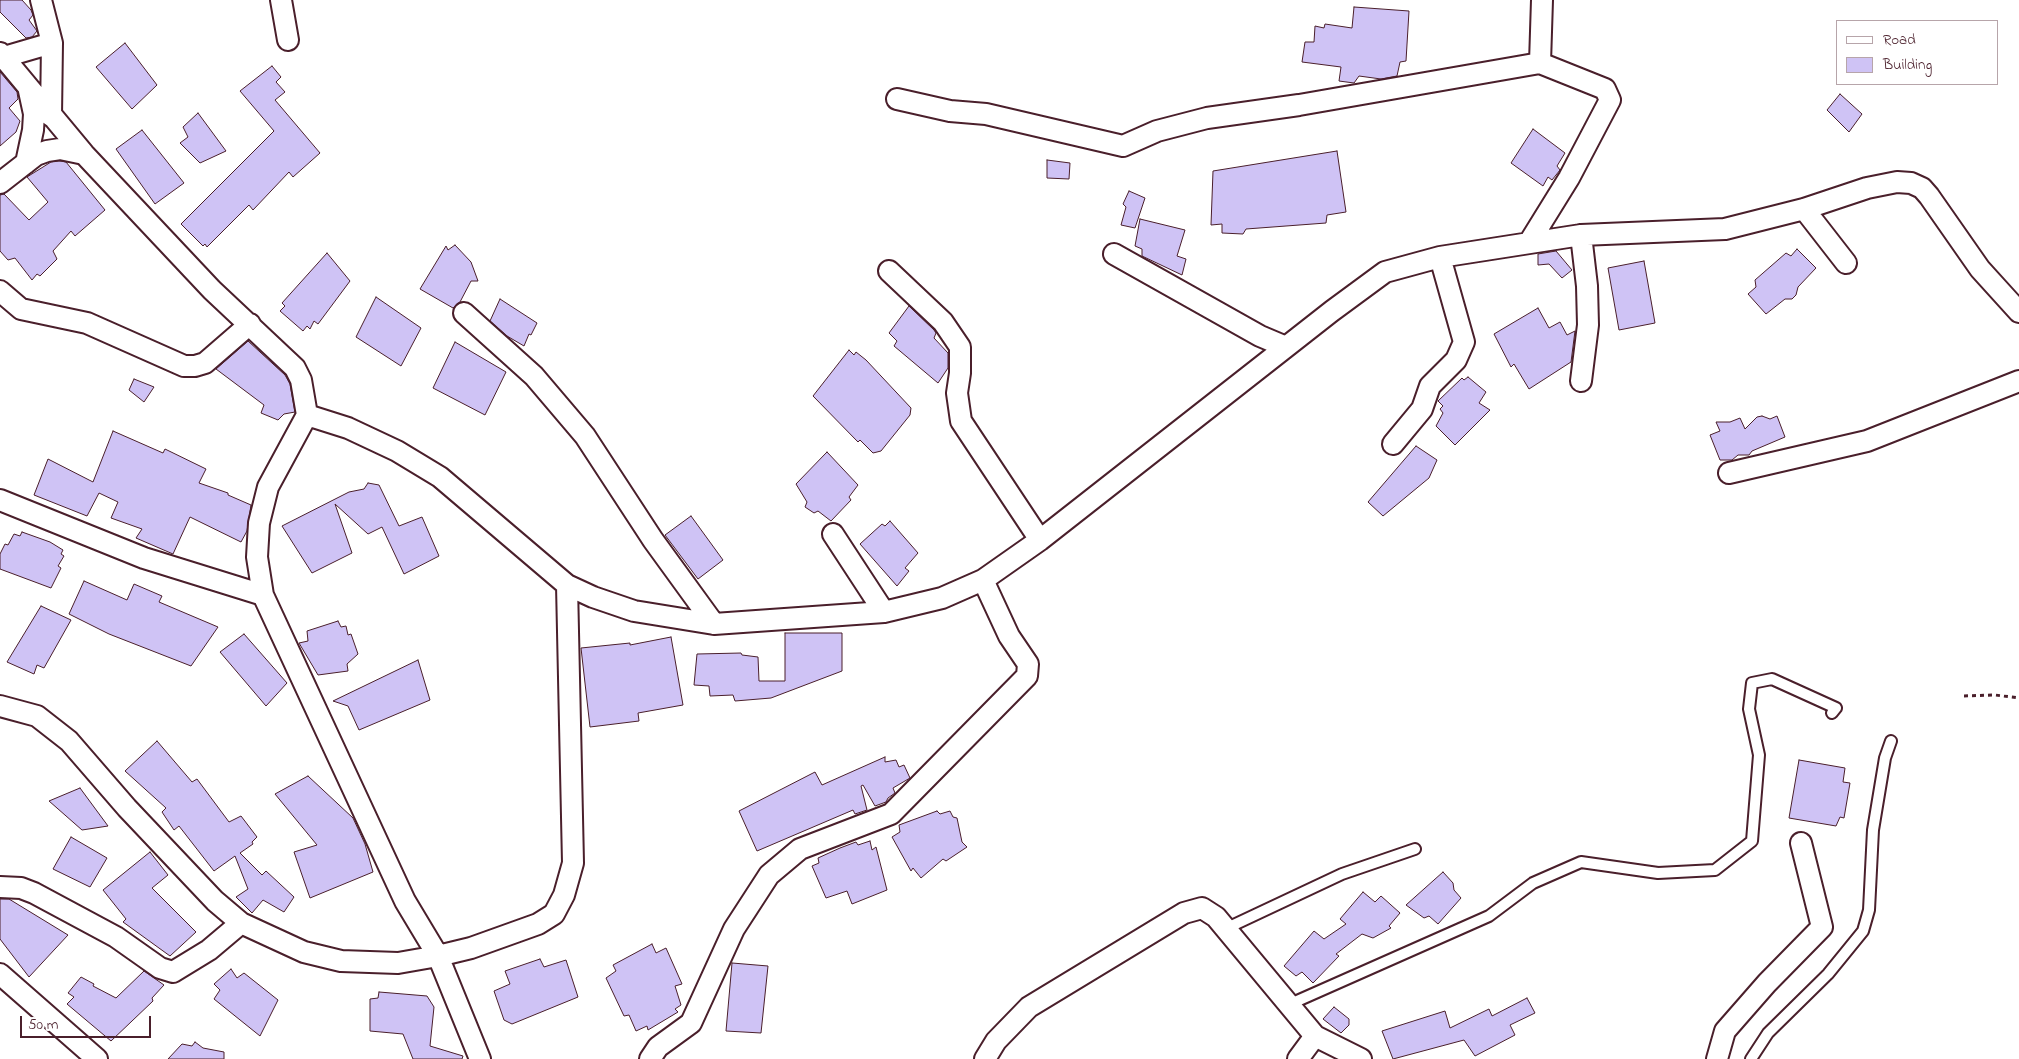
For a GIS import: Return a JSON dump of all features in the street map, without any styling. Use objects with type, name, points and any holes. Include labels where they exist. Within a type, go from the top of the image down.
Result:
[{"type":"street","points":[[41,0],[52,43],[51,116]]},
{"type":"street","points":[[282,0],[288,40]]},
{"type":"street","points":[[1540,63],[1542,0]]},
{"type":"street","points":[[52,43],[2,55],[28,89],[84,154],[212,290],[295,368],[301,380],[307,415],[268,487],[258,523],[257,557],[263,595],[405,901],[438,956],[480,1059]]},
{"type":"street","points":[[897,99],[950,111],[986,114],[1124,146],[1157,131],[1207,118],[1299,106],[1540,63],[1605,89],[1610,100],[1569,178],[1530,241]]},
{"type":"street","points":[[26,163],[34,122],[28,89]]},
{"type":"street","points":[[0,182],[36,155],[54,150],[72,150],[84,154]]},
{"type":"street","points":[[307,415],[348,428],[397,451],[440,477],[567,585],[634,612],[714,624],[884,612],[942,598],[983,580],[1040,540],[1286,347],[1385,272],[1440,257],[1581,234],[1725,229],[1804,209],[1867,188],[1897,182],[1911,183],[1922,188],[1980,269],[2019,312]]},
{"type":"street","points":[[1804,209],[1846,263]]},
{"type":"street","points":[[1581,234],[1587,286],[1588,325],[1581,381]]},
{"type":"street","points":[[1114,254],[1260,336],[1286,347]]},
{"type":"street","points":[[1393,444],[1422,409],[1430,386],[1456,360],[1464,342],[1440,257]]},
{"type":"street","points":[[889,271],[943,322],[960,347],[960,373],[957,393],[961,422],[1040,540]]},
{"type":"street","points":[[0,291],[21,309],[87,323],[184,366],[195,366],[205,363],[250,324]]},
{"type":"street","points":[[464,313],[534,376],[584,436],[653,540],[714,624]]},
{"type":"street","points":[[1729,473],[1867,441],[2019,381]]},
{"type":"street","points":[[0,500],[144,558],[263,595]]},
{"type":"street","points":[[833,534],[884,612]]},
{"type":"street","points":[[650,1059],[658,1047],[691,1024],[734,930],[769,875],[800,849],[890,814],[1027,676],[1028,664],[1009,636],[983,580]]},
{"type":"street","points":[[0,706],[37,716],[69,741],[127,808],[215,901],[240,923],[304,952],[341,961],[398,963],[438,956],[471,948],[538,924],[554,914],[564,895],[573,863],[567,585]]},
{"type":"street","points":[[1717,1059],[1725,1031],[1767,983],[1822,927],[1801,843]]},
{"type":"street","points":[[0,888],[21,888],[34,892],[116,937],[160,968],[173,972],[209,950],[240,923]]},
{"type":"street","points":[[985,1059],[996,1041],[1030,1007],[1184,913],[1202,908],[1216,918],[1315,1036],[1361,1059]]},
{"type":"street","points":[[0,974],[97,1059]]},
{"type":"street","points":[[1298,1059],[1315,1036]]},
{"type":"lane","points":[[1288,1005],[1489,916],[1533,883],[1581,862],[1658,873],[1715,870],[1752,841],[1759,756],[1749,709],[1752,683],[1772,679],[1836,708],[1832,713]]},
{"type":"lane","points":[[1751,1059],[1768,1033],[1828,974],[1863,931],[1869,910],[1873,830],[1885,758],[1891,741]]},
{"type":"lane","points":[[1225,929],[1342,874],[1415,850]]},
{"type":"path","points":[[1964,696],[1995,695],[2019,698]]},
{"type":"building","points":[[0,0],[22,0],[31,10],[33,15],[29,20],[37,31],[32,37],[26,38],[0,12]]},
{"type":"building","points":[[1354,7],[1409,11],[1406,61],[1400,62],[1397,76],[1381,79],[1359,76],[1354,83],[1339,81],[1341,67],[1302,62],[1305,42],[1314,42],[1315,26],[1324,28],[1325,24],[1352,28]]},
{"type":"building","points":[[125,43],[157,85],[132,109],[96,67]]},
{"type":"building","points":[[272,66],[281,77],[276,82],[285,92],[275,100],[320,153],[293,177],[289,172],[253,210],[249,205],[207,247],[205,244],[203,246],[181,224],[274,131],[240,91]]},
{"type":"building","points":[[0,72],[17,92],[18,99],[9,108],[20,121],[16,132],[0,146]]},
{"type":"building","points":[[1840,94],[1862,114],[1849,132],[1827,110]]},
{"type":"building","points":[[198,113],[226,151],[200,163],[180,143],[188,137],[183,127]]},
{"type":"building","points":[[1533,129],[1565,153],[1557,166],[1560,170],[1552,180],[1548,177],[1543,186],[1511,163]]},
{"type":"building","points":[[142,130],[184,183],[155,204],[116,149]]},
{"type":"building","points":[[1337,151],[1346,212],[1327,215],[1326,223],[1246,229],[1243,234],[1222,233],[1222,224],[1211,225],[1213,171]]},
{"type":"building","points":[[1047,160],[1070,163],[1069,179],[1047,178]]},
{"type":"building","points":[[51,162],[66,162],[105,210],[75,236],[71,231],[53,251],[57,259],[40,276],[37,274],[32,280],[15,258],[8,260],[0,251],[0,195],[4,194],[29,220],[48,202],[27,177]]},
{"type":"building","points":[[1129,191],[1145,198],[1135,228],[1121,225],[1126,207],[1123,204]]},
{"type":"building","points":[[1140,219],[1185,230],[1177,256],[1186,259],[1182,275],[1142,256],[1142,249],[1135,246]]},
{"type":"building","points":[[455,245],[471,262],[478,281],[471,281],[460,302],[453,308],[420,289],[446,246],[448,250]]},
{"type":"building","points":[[1797,249],[1816,268],[1798,287],[1796,295],[1792,299],[1785,299],[1766,314],[1748,294],[1756,287],[1755,280],[1786,253],[1791,256]]},
{"type":"building","points":[[1556,251],[1572,270],[1562,278],[1549,264],[1538,265],[1538,254]]},
{"type":"building","points":[[327,253],[350,281],[318,324],[314,321],[310,329],[307,326],[303,331],[280,311],[285,306],[282,303]]},
{"type":"building","points":[[1644,261],[1655,323],[1619,330],[1608,268]]},
{"type":"building","points":[[376,297],[421,328],[401,366],[356,337]]},
{"type":"building","points":[[500,299],[537,323],[531,335],[529,334],[524,346],[507,336],[490,321]]},
{"type":"building","points":[[909,306],[934,330],[936,333],[934,338],[948,353],[948,368],[938,383],[894,346],[897,341],[889,333]]},
{"type":"building","points":[[1538,308],[1549,328],[1560,322],[1567,335],[1575,331],[1571,362],[1529,389],[1514,364],[1511,367],[1494,334]]},
{"type":"building","points":[[248,341],[285,375],[290,384],[295,412],[284,414],[278,420],[261,413],[264,405],[216,369]]},
{"type":"building","points":[[455,342],[506,372],[485,415],[433,388]]},
{"type":"building","points":[[849,350],[854,355],[856,352],[866,360],[911,408],[910,415],[881,451],[873,453],[860,440],[858,442],[813,396]]},
{"type":"building","points":[[1468,377],[1486,392],[1479,403],[1490,410],[1455,445],[1436,426],[1443,413],[1440,409],[1443,406],[1438,401],[1462,378],[1464,380]]},
{"type":"building","points":[[134,379],[154,387],[144,402],[129,390]]},
{"type":"building","points":[[1762,416],[1770,419],[1777,416],[1785,437],[1752,451],[1749,455],[1738,455],[1732,460],[1720,460],[1710,435],[1720,431],[1716,422],[1730,422],[1740,418],[1745,429],[1757,417]]},
{"type":"building","points":[[113,431],[163,453],[165,449],[206,469],[199,483],[228,493],[228,495],[251,505],[247,531],[241,542],[190,517],[173,554],[136,538],[142,529],[111,518],[118,502],[99,493],[87,516],[34,495],[48,459],[93,482]]},
{"type":"building","points":[[1416,446],[1437,460],[1429,478],[1383,516],[1368,502]]},
{"type":"building","points":[[827,452],[858,485],[849,497],[851,500],[831,521],[818,511],[814,513],[805,507],[807,502],[796,484]]},
{"type":"building","points":[[368,483],[379,485],[399,526],[422,517],[439,556],[404,574],[382,527],[368,534],[335,504],[352,553],[312,573],[282,526],[349,492],[364,489]]},
{"type":"building","points":[[691,516],[723,560],[698,579],[665,535]]},
{"type":"building","points":[[890,521],[918,553],[905,568],[909,571],[897,586],[860,544],[882,524],[885,526]]},
{"type":"building","points":[[22,532],[50,542],[63,550],[61,554],[64,556],[58,566],[61,568],[51,588],[0,569],[0,554],[5,544],[8,545],[14,534],[20,536]]},
{"type":"building","points":[[84,581],[127,600],[134,584],[162,596],[159,602],[218,627],[191,666],[109,634],[69,614]]},
{"type":"building","points":[[41,606],[71,620],[44,668],[37,665],[34,674],[7,662]]},
{"type":"building","points":[[338,621],[341,627],[346,626],[348,635],[351,634],[358,654],[347,664],[348,671],[318,675],[299,643],[308,641],[307,631]]},
{"type":"building","points":[[785,633],[842,633],[842,671],[771,698],[735,701],[733,695],[710,696],[709,686],[694,685],[697,654],[741,653],[742,655],[758,657],[759,681],[785,681]]},
{"type":"building","points":[[244,634],[287,683],[266,706],[220,652]]},
{"type":"building","points":[[671,637],[683,705],[638,713],[639,721],[590,727],[581,648],[630,643],[630,645]]},
{"type":"building","points":[[418,660],[430,700],[359,730],[348,706],[333,701]]},
{"type":"building","points":[[157,741],[192,782],[197,779],[229,822],[241,816],[257,837],[252,842],[253,844],[240,853],[262,875],[266,871],[294,897],[284,912],[263,900],[252,913],[236,897],[248,889],[235,856],[214,871],[179,826],[174,830],[162,812],[166,808],[125,771]]},
{"type":"building","points":[[885,757],[885,762],[896,760],[899,767],[904,765],[910,778],[893,788],[895,793],[886,802],[875,806],[863,785],[861,786],[867,810],[855,814],[853,810],[757,851],[739,811],[815,772],[822,785]]},
{"type":"building","points":[[1799,760],[1845,768],[1843,782],[1850,783],[1844,818],[1840,817],[1836,826],[1789,818]]},
{"type":"building","points":[[308,776],[353,818],[365,844],[373,872],[310,898],[294,852],[317,845],[275,794]]},
{"type":"building","points":[[80,788],[108,826],[82,830],[49,801]]},
{"type":"building","points":[[937,811],[940,814],[950,811],[953,817],[957,818],[962,842],[967,847],[946,861],[943,859],[921,878],[913,868],[911,871],[892,837],[900,832],[899,825]]},
{"type":"building","points":[[71,837],[107,858],[90,887],[53,869]]},
{"type":"building","points":[[870,841],[872,850],[876,847],[887,890],[852,904],[847,891],[826,898],[812,866],[819,863],[818,858],[856,842],[858,845]]},
{"type":"building","points":[[150,852],[168,875],[152,888],[196,932],[170,956],[123,922],[126,919],[103,890]]},
{"type":"building","points":[[1443,872],[1453,883],[1454,890],[1461,898],[1438,924],[1429,916],[1424,918],[1406,905]]},
{"type":"building","points":[[1363,892],[1375,902],[1381,896],[1400,913],[1389,926],[1391,928],[1373,938],[1362,934],[1336,954],[1339,956],[1313,983],[1302,972],[1296,976],[1284,966],[1314,931],[1324,939],[1346,924],[1340,919]]},
{"type":"building","points":[[0,899],[9,899],[68,935],[29,977],[0,939]]},
{"type":"building","points":[[652,944],[656,953],[666,948],[682,984],[675,986],[681,1005],[675,1009],[678,1012],[648,1030],[647,1026],[636,1031],[629,1015],[624,1016],[606,978],[616,971],[613,965]]},
{"type":"building","points":[[540,959],[544,967],[566,960],[578,997],[512,1024],[504,1020],[494,991],[510,984],[505,971]]},
{"type":"building","points":[[732,963],[768,966],[761,1033],[726,1031]]},
{"type":"building","points":[[231,969],[237,978],[244,973],[278,1000],[260,1036],[214,999],[220,990],[214,984]]},
{"type":"building","points":[[144,971],[164,985],[152,998],[153,1001],[111,1041],[67,1004],[74,997],[68,993],[81,977],[94,984],[93,986],[116,998]]},
{"type":"building","points":[[379,992],[427,996],[434,1007],[430,1046],[463,1056],[462,1059],[413,1059],[403,1034],[370,1031],[370,999],[378,998]]},
{"type":"building","points":[[1527,998],[1535,1013],[1510,1025],[1515,1035],[1475,1056],[1464,1040],[1393,1059],[1382,1031],[1445,1011],[1450,1028],[1489,1009],[1492,1016]]},
{"type":"building","points":[[1334,1007],[1349,1019],[1349,1025],[1341,1033],[1323,1019]]},
{"type":"building","points":[[195,1042],[203,1048],[224,1052],[224,1059],[168,1059],[182,1044],[192,1046]]}]
